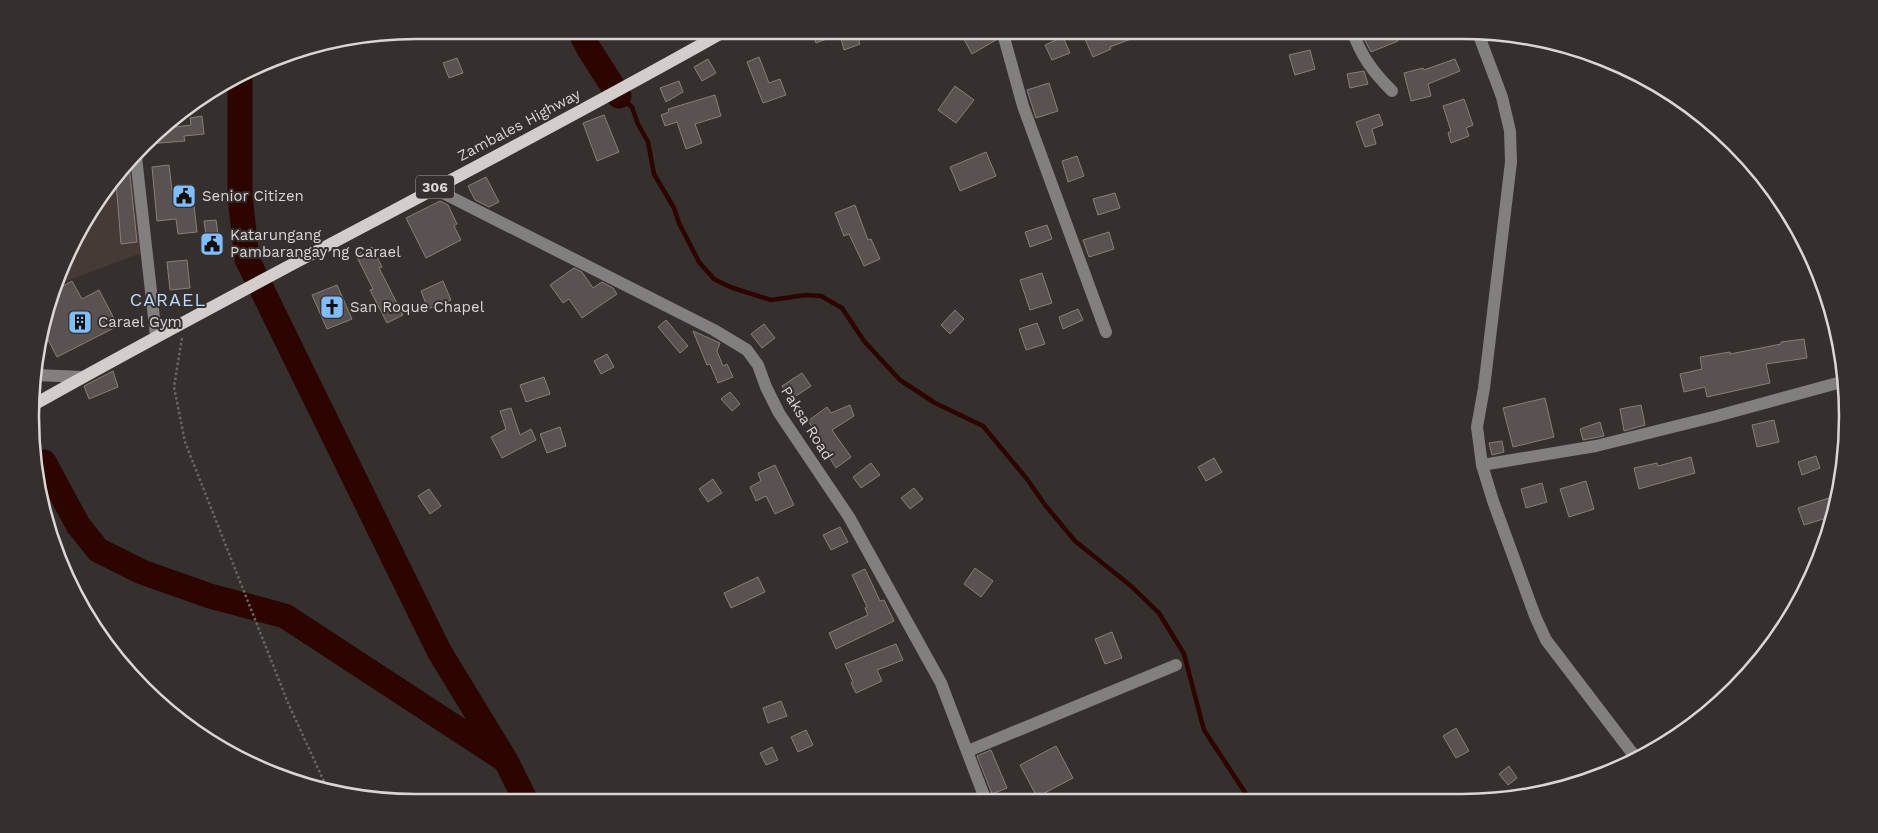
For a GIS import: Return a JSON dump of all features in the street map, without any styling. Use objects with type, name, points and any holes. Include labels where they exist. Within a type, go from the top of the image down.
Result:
[{"type":"main road","name":"Zambales Highway","points":[[40,401],[156,336],[583,110],[711,39]]},
{"type":"street","points":[[1004,39],[1023,106],[1106,332]]},
{"type":"street","points":[[1355,39],[1373,72],[1392,91]]},
{"type":"street","points":[[1481,40],[1502,97],[1510,131],[1511,162],[1484,388],[1477,427],[1482,465],[1532,608],[1546,640],[1632,753]]},
{"type":"street","points":[[137,162],[156,336]]},
{"type":"street","name":"Paksa Road","points":[[433,188],[714,330],[747,350],[758,365],[779,413],[849,516],[941,683],[984,794]]},
{"type":"street","points":[[41,375],[84,377]]},
{"type":"street","points":[[1482,465],[1596,446],[1837,383]]},
{"type":"street","points":[[968,750],[1176,665]]},
{"type":"path","points":[[184,321],[174,387],[185,442],[288,702],[323,782]]},
{"type":"shaded area","points":[[132,167],[141,253],[64,282],[89,228],[102,207]]},
{"type":"building","points":[[815,39],[827,39],[816,43]]},
{"type":"building","points":[[841,39],[858,39],[860,44],[844,50]]},
{"type":"building","points":[[964,39],[996,39],[996,40],[972,54]]},
{"type":"building","points":[[1058,39],[1064,39],[1070,53],[1052,60],[1045,45]]},
{"type":"building","points":[[1085,39],[1131,39],[1110,47],[1111,49],[1093,57]]},
{"type":"building","points":[[1364,39],[1397,39],[1398,41],[1371,52]]},
{"type":"building","points":[[1310,50],[1315,69],[1295,75],[1289,55]]},
{"type":"building","points":[[759,57],[769,83],[780,79],[786,95],[763,103],[747,62]]},
{"type":"building","points":[[457,58],[463,73],[449,78],[443,63]]},
{"type":"building","points":[[708,59],[716,73],[702,81],[694,67]]},
{"type":"building","points":[[1455,59],[1460,71],[1428,84],[1431,96],[1411,101],[1404,73],[1423,68],[1424,70]]},
{"type":"building","points":[[1364,71],[1368,84],[1350,88],[1347,74]]},
{"type":"building","points":[[679,81],[683,92],[666,102],[660,88]]},
{"type":"building","points":[[1049,83],[1058,111],[1036,118],[1027,90]]},
{"type":"building","points":[[955,86],[974,100],[956,123],[938,110]]},
{"type":"building","points":[[715,95],[721,116],[695,124],[702,143],[686,149],[677,122],[665,126],[661,115],[669,112],[668,109]]},
{"type":"building","points":[[1464,99],[1473,125],[1466,128],[1469,136],[1451,143],[1448,133],[1451,131],[1443,106]]},
{"type":"building","points":[[1379,114],[1383,125],[1372,129],[1376,144],[1365,147],[1356,122]]},
{"type":"building","points":[[604,115],[619,152],[597,161],[583,123]]},
{"type":"building","points":[[202,116],[204,134],[184,136],[185,141],[155,143],[173,127],[191,125],[190,118]]},
{"type":"building","points":[[986,152],[996,176],[960,191],[950,167]]},
{"type":"building","points":[[1077,156],[1084,176],[1068,182],[1062,161]]},
{"type":"building","points":[[169,165],[172,190],[192,188],[197,232],[178,234],[176,219],[157,221],[152,167]]},
{"type":"building","points":[[129,170],[137,242],[121,244],[116,188]]},
{"type":"building","points":[[486,177],[499,202],[489,207],[475,200],[468,186]]},
{"type":"building","points":[[1115,193],[1120,208],[1098,215],[1093,199]]},
{"type":"building","points":[[440,201],[448,205],[457,224],[454,226],[461,240],[426,258],[406,218]]},
{"type":"building","points":[[855,205],[868,240],[871,239],[880,259],[864,266],[849,234],[844,236],[835,213]]},
{"type":"building","points":[[216,220],[220,249],[208,250],[204,221]]},
{"type":"building","points":[[1047,225],[1052,239],[1030,247],[1025,232]]},
{"type":"building","points":[[1109,232],[1114,249],[1089,257],[1083,240]]},
{"type":"building","points":[[372,247],[382,267],[379,268],[403,315],[387,323],[370,290],[373,289],[356,255]]},
{"type":"building","points":[[187,260],[190,288],[170,290],[167,262]]},
{"type":"building","points":[[574,268],[582,272],[593,288],[602,282],[613,288],[617,294],[582,318],[569,299],[563,303],[550,285]]},
{"type":"building","points":[[1042,273],[1052,303],[1030,310],[1020,280]]},
{"type":"building","name":"Carael Gym","points":[[72,281],[82,299],[99,290],[118,326],[57,357],[47,338],[62,286]]},
{"type":"building","points":[[443,281],[451,300],[428,309],[421,291]]},
{"type":"building","name":"San Roque Chapel","points":[[337,285],[352,319],[327,329],[312,295]]},
{"type":"building","points":[[1078,309],[1083,320],[1063,329],[1059,317]]},
{"type":"building","points":[[955,310],[964,319],[950,334],[941,325]]},
{"type":"building","points":[[666,320],[688,346],[680,353],[658,327]]},
{"type":"building","points":[[1037,323],[1045,344],[1026,350],[1019,329]]},
{"type":"building","points":[[764,324],[775,338],[762,348],[751,334]]},
{"type":"building","points":[[693,331],[720,343],[717,351],[723,366],[727,364],[733,377],[718,383],[710,364],[707,365]]},
{"type":"building","points":[[1804,339],[1807,358],[1766,364],[1770,383],[1707,397],[1705,387],[1684,392],[1680,374],[1702,369],[1700,357],[1730,352],[1730,354],[1781,344],[1781,342]]},
{"type":"building","points":[[607,354],[614,367],[601,374],[594,361]]},
{"type":"building","points":[[113,371],[118,387],[89,399],[84,386]]},
{"type":"building","points":[[802,373],[811,386],[790,400],[782,386]]},
{"type":"building","points":[[544,377],[550,394],[526,402],[520,385]]},
{"type":"building","points":[[730,392],[740,404],[732,411],[721,399]]},
{"type":"building","points":[[1545,398],[1554,437],[1513,447],[1503,408]]},
{"type":"building","points":[[850,405],[854,416],[832,430],[851,457],[836,468],[829,457],[831,455],[808,421],[827,407],[831,413]]},
{"type":"building","points":[[1641,405],[1645,425],[1624,431],[1620,409]]},
{"type":"building","points":[[511,408],[520,435],[531,429],[536,440],[502,458],[491,437],[506,429],[500,411]]},
{"type":"building","points":[[1774,420],[1779,442],[1757,447],[1752,425]]},
{"type":"building","points":[[1600,422],[1604,436],[1583,440],[1580,429]]},
{"type":"building","points":[[560,427],[566,446],[547,453],[540,434]]},
{"type":"building","points":[[1502,441],[1504,452],[1492,455],[1489,443]]},
{"type":"building","points":[[1816,456],[1820,468],[1802,475],[1798,462]]},
{"type":"building","points":[[1691,457],[1695,473],[1639,489],[1634,468],[1657,463],[1658,466]]},
{"type":"building","points":[[1214,458],[1222,472],[1206,481],[1198,467]]},
{"type":"building","points":[[871,463],[880,475],[861,488],[853,477]]},
{"type":"building","points":[[775,465],[794,505],[775,514],[766,496],[756,501],[750,487],[761,481],[758,473]]},
{"type":"building","points":[[713,479],[722,493],[708,502],[699,489]]},
{"type":"building","points":[[1586,481],[1594,509],[1569,517],[1560,489]]},
{"type":"building","points":[[1542,483],[1547,502],[1526,508],[1521,489]]},
{"type":"building","points":[[914,488],[923,499],[910,509],[901,498]]},
{"type":"building","points":[[429,489],[441,506],[430,514],[418,496]]},
{"type":"building","points":[[1829,498],[1825,519],[1804,525],[1798,508]]},
{"type":"building","points":[[840,527],[848,542],[831,550],[823,535]]},
{"type":"building","points":[[975,568],[993,581],[981,597],[964,584]]},
{"type":"building","points":[[865,569],[880,601],[884,600],[894,621],[836,649],[829,633],[868,615],[865,608],[867,607],[852,575]]},
{"type":"building","points":[[758,577],[765,592],[731,608],[724,593]]},
{"type":"building","points":[[1112,632],[1122,658],[1105,664],[1095,639]]},
{"type":"building","points":[[896,644],[903,660],[877,670],[882,681],[856,693],[845,664]]},
{"type":"building","points":[[781,701],[787,716],[768,723],[763,708]]},
{"type":"building","points":[[1456,728],[1469,751],[1456,758],[1443,736]]},
{"type":"building","points":[[806,730],[813,745],[798,752],[791,737]]},
{"type":"building","points":[[1056,746],[1073,778],[1043,794],[1035,794],[1020,765]]},
{"type":"building","points":[[772,747],[778,760],[766,765],[760,753]]},
{"type":"building","points":[[991,750],[1007,788],[992,794],[977,756]]},
{"type":"building","points":[[1509,766],[1517,778],[1508,785],[1499,774]]},
{"type":"waterway","points":[[584,39],[619,96]]},
{"type":"waterway","points":[[240,83],[240,196],[247,259],[439,651],[506,761],[522,794]]},
{"type":"waterway","points":[[619,96],[632,107],[638,124],[648,142],[654,174],[674,208],[679,223],[699,262],[714,279],[730,287],[771,300],[806,295],[821,296],[842,308],[864,341],[900,380],[935,403],[983,426],[1075,541],[1131,586],[1159,613],[1184,654],[1204,730],[1246,794]]},
{"type":"waterway","points":[[42,462],[44,462],[78,525],[98,550],[142,572],[210,596],[285,616],[502,758]]},
{"type":"place","name":"Senior Citizen","points":[[184,196]]},
{"type":"place","name":"Katarungang Pambarangay ng Carael","points":[[212,244]]},
{"type":"place","name":"San Roque Chapel","points":[[332,307]]},
{"type":"place","name":"Carael Gym","points":[[80,322]]},
{"type":"district","name":"CARAEL","points":[[168,300]]}]
